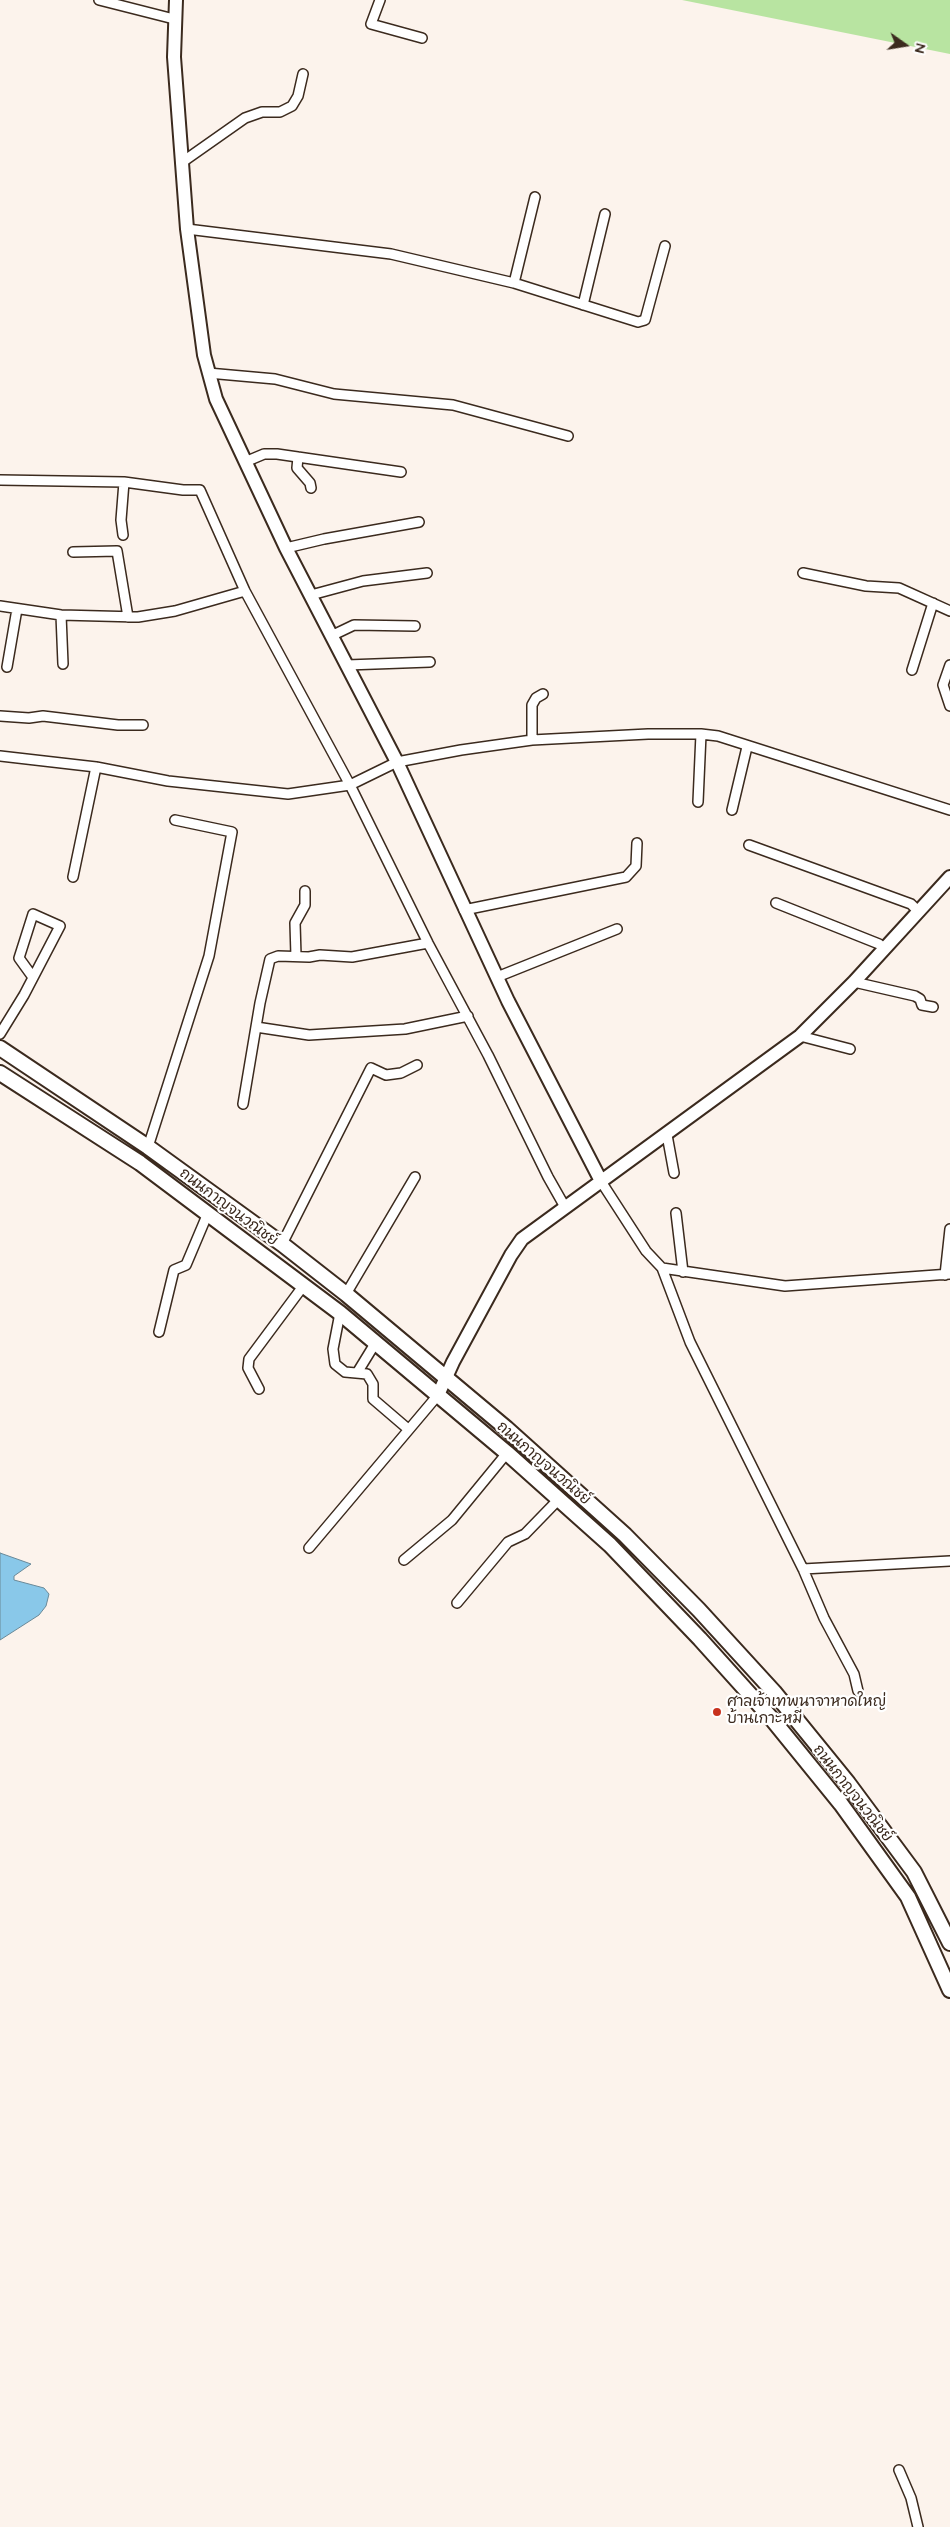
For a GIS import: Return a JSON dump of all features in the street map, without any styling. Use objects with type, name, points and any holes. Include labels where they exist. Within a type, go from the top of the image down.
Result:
[{"type":"main road","name":"ถนนกาญจนวณิชย์","points":[[0,1048],[148,1147],[282,1244],[346,1294],[506,1428],[626,1535],[774,1692],[848,1783],[914,1872],[950,1943]]},
{"type":"main road","name":"ถนนกาญจนวณิชย์","points":[[0,1073],[140,1163],[304,1285],[376,1342],[507,1453],[610,1545],[700,1639],[772,1719],[841,1804],[908,1897],[950,1990]]},
{"type":"street","points":[[99,0],[174,19]]},
{"type":"street","points":[[176,0],[174,19],[186,229],[208,373],[224,418],[286,548],[397,762],[464,910],[497,977],[602,1183],[646,1251],[662,1268],[690,1342],[803,1569],[824,1618],[854,1674],[858,1691]]},
{"type":"street","points":[[380,0],[372,24],[422,38]]},
{"type":"street","points":[[182,163],[245,118],[262,112],[280,112],[292,106],[298,96],[303,74]]},
{"type":"street","points":[[514,284],[535,197]]},
{"type":"street","points":[[583,305],[604,214]]},
{"type":"street","points":[[186,229],[391,254],[514,284],[638,322],[645,320],[666,246]]},
{"type":"street","points":[[208,373],[275,379],[334,394],[453,405],[568,436]]},
{"type":"street","points":[[245,462],[264,454],[400,472]]},
{"type":"street","points":[[298,457],[297,469],[310,483],[311,488]]},
{"type":"street","points":[[0,480],[124,482],[183,490],[200,490],[246,591],[350,785],[428,944],[468,1016],[548,1177],[565,1207]]},
{"type":"street","points":[[123,534],[121,520],[124,482]]},
{"type":"street","points":[[286,548],[419,522]]},
{"type":"street","points":[[73,552],[117,552],[128,617]]},
{"type":"street","points":[[310,595],[363,581],[427,573]]},
{"type":"street","points":[[803,573],[866,586],[898,588],[950,611]]},
{"type":"street","points":[[0,606],[60,615],[128,617],[175,612],[246,591]]},
{"type":"street","points":[[912,670],[932,603]]},
{"type":"street","points":[[7,667],[17,609]]},
{"type":"street","points":[[60,615],[63,664]]},
{"type":"street","points":[[331,636],[354,625],[415,626]]},
{"type":"street","points":[[347,665],[430,662]]},
{"type":"street","points":[[950,665],[944,685],[950,706]]},
{"type":"street","points":[[532,740],[532,705],[536,698],[543,694]]},
{"type":"street","points":[[0,716],[28,718],[43,716],[118,725],[143,725]]},
{"type":"street","points":[[0,756],[96,767],[168,780],[271,793],[300,794],[350,785],[397,762],[461,750],[532,740],[648,734],[701,734],[718,736],[747,747],[950,810]]},
{"type":"street","points":[[698,802],[701,734]]},
{"type":"street","points":[[732,810],[747,747]]},
{"type":"street","points":[[73,877],[96,767]]},
{"type":"street","points":[[148,1147],[209,956],[232,832],[175,820]]},
{"type":"street","points":[[464,910],[626,877],[636,866],[637,843]]},
{"type":"street","points":[[749,845],[912,904],[918,911]]},
{"type":"street","points":[[309,1548],[438,1395],[514,1250],[527,1235],[602,1183],[800,1036],[854,982],[950,877]]},
{"type":"street","points":[[296,956],[295,923],[304,904],[305,891]]},
{"type":"street","points":[[776,903],[879,944],[884,948]]},
{"type":"street","points":[[0,1034],[60,926],[32,914],[19,958],[32,976]]},
{"type":"street","points":[[497,977],[617,929]]},
{"type":"street","points":[[243,1104],[270,960],[278,956],[324,955],[352,957],[428,944]]},
{"type":"street","points":[[854,982],[914,996],[920,999],[922,1005],[933,1007]]},
{"type":"street","points":[[256,1027],[309,1035],[405,1029],[468,1016]]},
{"type":"street","points":[[800,1036],[850,1049]]},
{"type":"street","points":[[282,1244],[370,1068],[386,1075],[401,1073],[416,1065]]},
{"type":"street","points":[[667,1135],[674,1173]]},
{"type":"street","points":[[346,1294],[415,1177]]},
{"type":"street","points":[[159,1332],[174,1270],[186,1265],[208,1213]]},
{"type":"street","points":[[676,1213],[683,1272]]},
{"type":"street","points":[[662,1268],[785,1286],[947,1275],[950,1229]]},
{"type":"street","points":[[259,1389],[248,1368],[249,1360],[304,1285]]},
{"type":"street","points":[[340,1313],[333,1348],[334,1360],[342,1370],[369,1376],[373,1384],[373,1399],[408,1429]]},
{"type":"street","points":[[357,1373],[376,1342]]},
{"type":"street","points":[[404,1560],[452,1520],[507,1453]]},
{"type":"street","points":[[457,1603],[508,1542],[525,1534],[559,1499]]},
{"type":"street","points":[[803,1569],[950,1561]]},
{"type":"street","points":[[899,2470],[911,2498],[918,2527]]},
{"type":"green space","points":[[682,0],[950,0],[950,54]]},
{"type":"water","points":[[0,1553],[31,1564],[14,1576],[14,1580],[44,1588],[49,1594],[46,1606],[39,1615],[0,1640]]},
{"type":"place","name":"ศาลเจ้าเทพนาจาหาดใหญ่ บ้านเกาะหมี","points":[[717,1712]]}]
